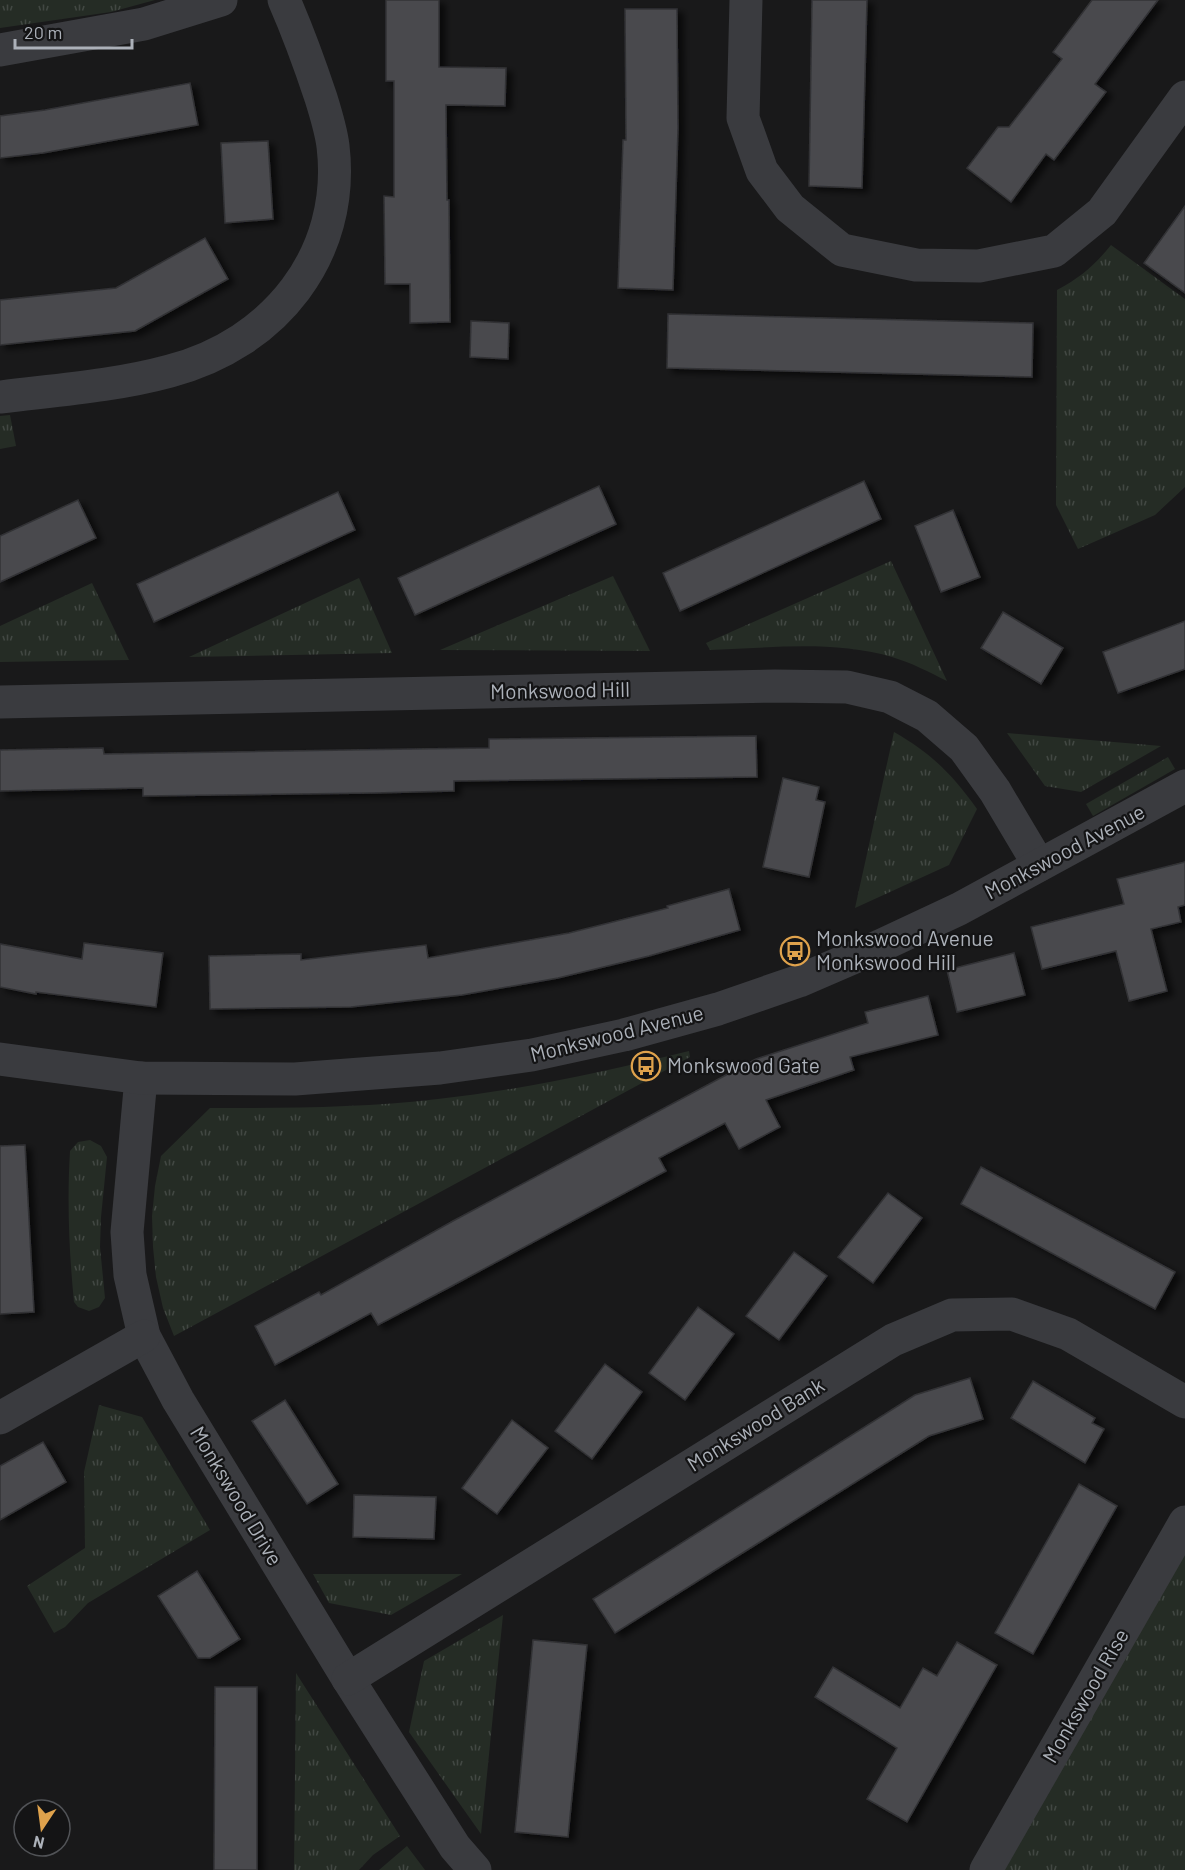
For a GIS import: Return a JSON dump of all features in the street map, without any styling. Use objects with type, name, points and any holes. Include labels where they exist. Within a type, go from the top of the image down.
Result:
[{"type":"street","points":[[0,50],[144,24],[221,0]]},
{"type":"street","points":[[0,398],[123,382],[172,371],[209,358],[236,345],[260,328],[281,308],[299,285],[314,260],[332,204],[333,146],[327,117],[308,58],[284,0]]},
{"type":"street","points":[[746,0],[743,118],[762,171],[789,208],[842,250],[916,266],[979,266],[1054,251],[1102,212],[1185,97]]},
{"type":"street","name":"Monkswood Hill","points":[[0,702],[763,686],[847,687],[890,698],[927,716],[964,748],[995,791],[1039,865]]},
{"type":"street","name":"Monkswood Avenue","points":[[0,1059],[141,1078],[295,1078],[440,1068],[532,1055],[624,1035],[718,1009],[799,981],[958,909],[1185,786]]},
{"type":"street","name":"Monkswood Drive","points":[[141,1078],[127,1232],[130,1275],[144,1336],[178,1400],[348,1679],[455,1847],[475,1870]]},
{"type":"street","name":"Monkswood Bank","points":[[348,1679],[893,1340],[952,1315],[1011,1314],[1068,1334],[1185,1402]]},
{"type":"street","points":[[0,1418],[144,1336]]},
{"type":"street","name":"Monkswood Rise","points":[[986,1870],[1185,1522]]},
{"type":"green space","points":[[0,0],[155,0],[111,12],[0,28]]},
{"type":"green space","points":[[1111,245],[1185,299],[1185,487],[1155,515],[1078,549],[1056,505],[1057,290],[1087,270]]},
{"type":"green space","points":[[10,415],[16,446],[0,449],[0,416]]},
{"type":"green space","points":[[891,561],[947,681],[892,657],[847,648],[802,646],[710,650],[706,643]]},
{"type":"green space","points":[[613,576],[650,651],[440,650]]},
{"type":"green space","points":[[359,578],[392,653],[189,657]]},
{"type":"green space","points":[[92,583],[129,660],[0,662],[0,626]]},
{"type":"green space","points":[[894,732],[940,765],[977,809],[949,865],[855,908]]},
{"type":"green space","points":[[1007,733],[1161,746],[1081,792],[1045,786]]},
{"type":"green space","points":[[1168,757],[1175,769],[1093,816],[1086,804]]},
{"type":"green space","points":[[689,1051],[690,1057],[174,1336],[163,1308],[156,1277],[152,1216],[155,1186],[161,1156],[210,1108],[352,1106],[438,1099],[596,1073]]},
{"type":"green space","points":[[90,1140],[101,1146],[107,1157],[100,1247],[105,1298],[99,1307],[89,1311],[78,1307],[74,1302],[69,1189],[70,1151],[78,1142]]},
{"type":"green space","points":[[99,1405],[142,1417],[210,1530],[88,1603],[65,1627],[54,1633],[27,1586],[85,1548],[84,1472]]},
{"type":"green space","points":[[1185,1522],[1185,1870],[986,1870]]},
{"type":"green space","points":[[313,1574],[462,1574],[391,1615],[329,1603]]},
{"type":"green space","points":[[503,1615],[481,1834],[409,1732],[424,1661]]},
{"type":"green space","points":[[296,1673],[400,1836],[373,1855],[359,1870],[294,1870]]},
{"type":"green space","points":[[407,1846],[425,1870],[379,1870]]},
{"type":"building","points":[[386,0],[439,0],[439,67],[506,68],[505,106],[446,105],[450,322],[410,323],[410,284],[385,284],[384,196],[394,197],[394,81],[386,81]]},
{"type":"building","points":[[812,0],[867,0],[862,188],[809,186]]},
{"type":"building","points":[[1092,0],[1158,0],[1095,84],[1106,92],[1054,160],[1046,154],[1011,202],[967,168],[998,127],[1009,127],[1062,59],[1053,52]]},
{"type":"building","points":[[625,9],[677,9],[678,128],[673,290],[618,288],[623,140],[626,140]]},
{"type":"building","points":[[190,83],[198,125],[43,153],[0,158],[0,116]]},
{"type":"building","points":[[268,141],[273,219],[225,223],[221,143]]},
{"type":"building","points":[[1185,206],[1185,293],[1144,263]]},
{"type":"building","points":[[205,238],[228,279],[135,331],[0,345],[0,300],[116,288]]},
{"type":"building","points":[[668,314],[1033,323],[1032,377],[667,368]]},
{"type":"building","points":[[471,321],[509,323],[508,359],[470,357]]},
{"type":"building","points":[[864,481],[881,519],[680,611],[663,573]]},
{"type":"building","points":[[599,486],[616,524],[415,615],[398,578]]},
{"type":"building","points":[[338,492],[355,530],[154,622],[137,584]]},
{"type":"building","points":[[78,500],[96,538],[0,582],[0,536]]},
{"type":"building","points":[[953,510],[980,577],[941,592],[915,526]]},
{"type":"building","points":[[1003,612],[1063,648],[1041,684],[981,648]]},
{"type":"building","points":[[1185,621],[1185,669],[1118,693],[1103,652]]},
{"type":"building","points":[[756,736],[757,777],[454,781],[454,791],[374,793],[143,796],[143,788],[0,791],[0,750],[103,748],[104,754],[489,748],[489,739]]},
{"type":"building","points":[[783,778],[819,787],[816,800],[825,802],[809,877],[763,867]]},
{"type":"building","points":[[1185,862],[1185,905],[1178,907],[1181,922],[1151,929],[1167,991],[1129,1001],[1116,951],[1042,969],[1031,927],[1124,904],[1117,879]]},
{"type":"building","points":[[729,889],[740,930],[649,956],[558,978],[462,995],[351,1007],[210,1009],[209,956],[301,954],[301,960],[426,945],[428,958],[569,933],[668,908],[667,906]]},
{"type":"building","points":[[84,943],[163,953],[156,1007],[36,992],[36,994],[0,987],[0,944],[82,959]]},
{"type":"building","points":[[1014,953],[1025,995],[957,1012],[947,970]]},
{"type":"building","points":[[928,996],[938,1035],[850,1057],[854,1070],[766,1100],[780,1127],[739,1149],[725,1123],[659,1158],[666,1171],[378,1325],[371,1313],[275,1365],[255,1326],[319,1292],[321,1295],[453,1221],[756,1059],[868,1023],[865,1012]]},
{"type":"building","points":[[25,1145],[34,1312],[0,1314],[0,1146]]},
{"type":"building","points":[[981,1167],[1175,1272],[1155,1309],[961,1204]]},
{"type":"building","points":[[888,1193],[922,1218],[873,1283],[838,1257]]},
{"type":"building","points":[[794,1252],[827,1276],[779,1340],[746,1316]]},
{"type":"building","points":[[698,1307],[734,1334],[685,1400],[649,1373]]},
{"type":"building","points":[[605,1364],[642,1392],[592,1459],[555,1431]]},
{"type":"building","points":[[970,1378],[983,1419],[929,1436],[615,1633],[593,1599],[915,1395]]},
{"type":"building","points":[[1033,1381],[1095,1418],[1092,1423],[1104,1429],[1085,1463],[1011,1418]]},
{"type":"building","points":[[285,1400],[338,1484],[307,1504],[252,1421]]},
{"type":"building","points":[[512,1420],[548,1448],[497,1514],[462,1488]]},
{"type":"building","points":[[43,1442],[66,1482],[0,1520],[0,1466]]},
{"type":"building","points":[[1079,1484],[1117,1506],[1033,1654],[995,1633]]},
{"type":"building","points":[[354,1495],[436,1497],[434,1539],[353,1537]]},
{"type":"building","points":[[197,1571],[240,1639],[210,1658],[198,1658],[158,1596]]},
{"type":"building","points":[[533,1640],[587,1645],[568,1837],[515,1832]]},
{"type":"building","points":[[957,1642],[997,1665],[907,1822],[867,1799],[897,1748],[815,1697],[833,1667],[900,1708],[923,1668],[937,1676]]},
{"type":"building","points":[[215,1687],[257,1687],[257,1870],[214,1870]]},
{"type":"place","name":"Monkswood Avenue Monkswood Hill","points":[[795,951]]},
{"type":"place","name":"Monkswood Gate","points":[[646,1066]]}]
